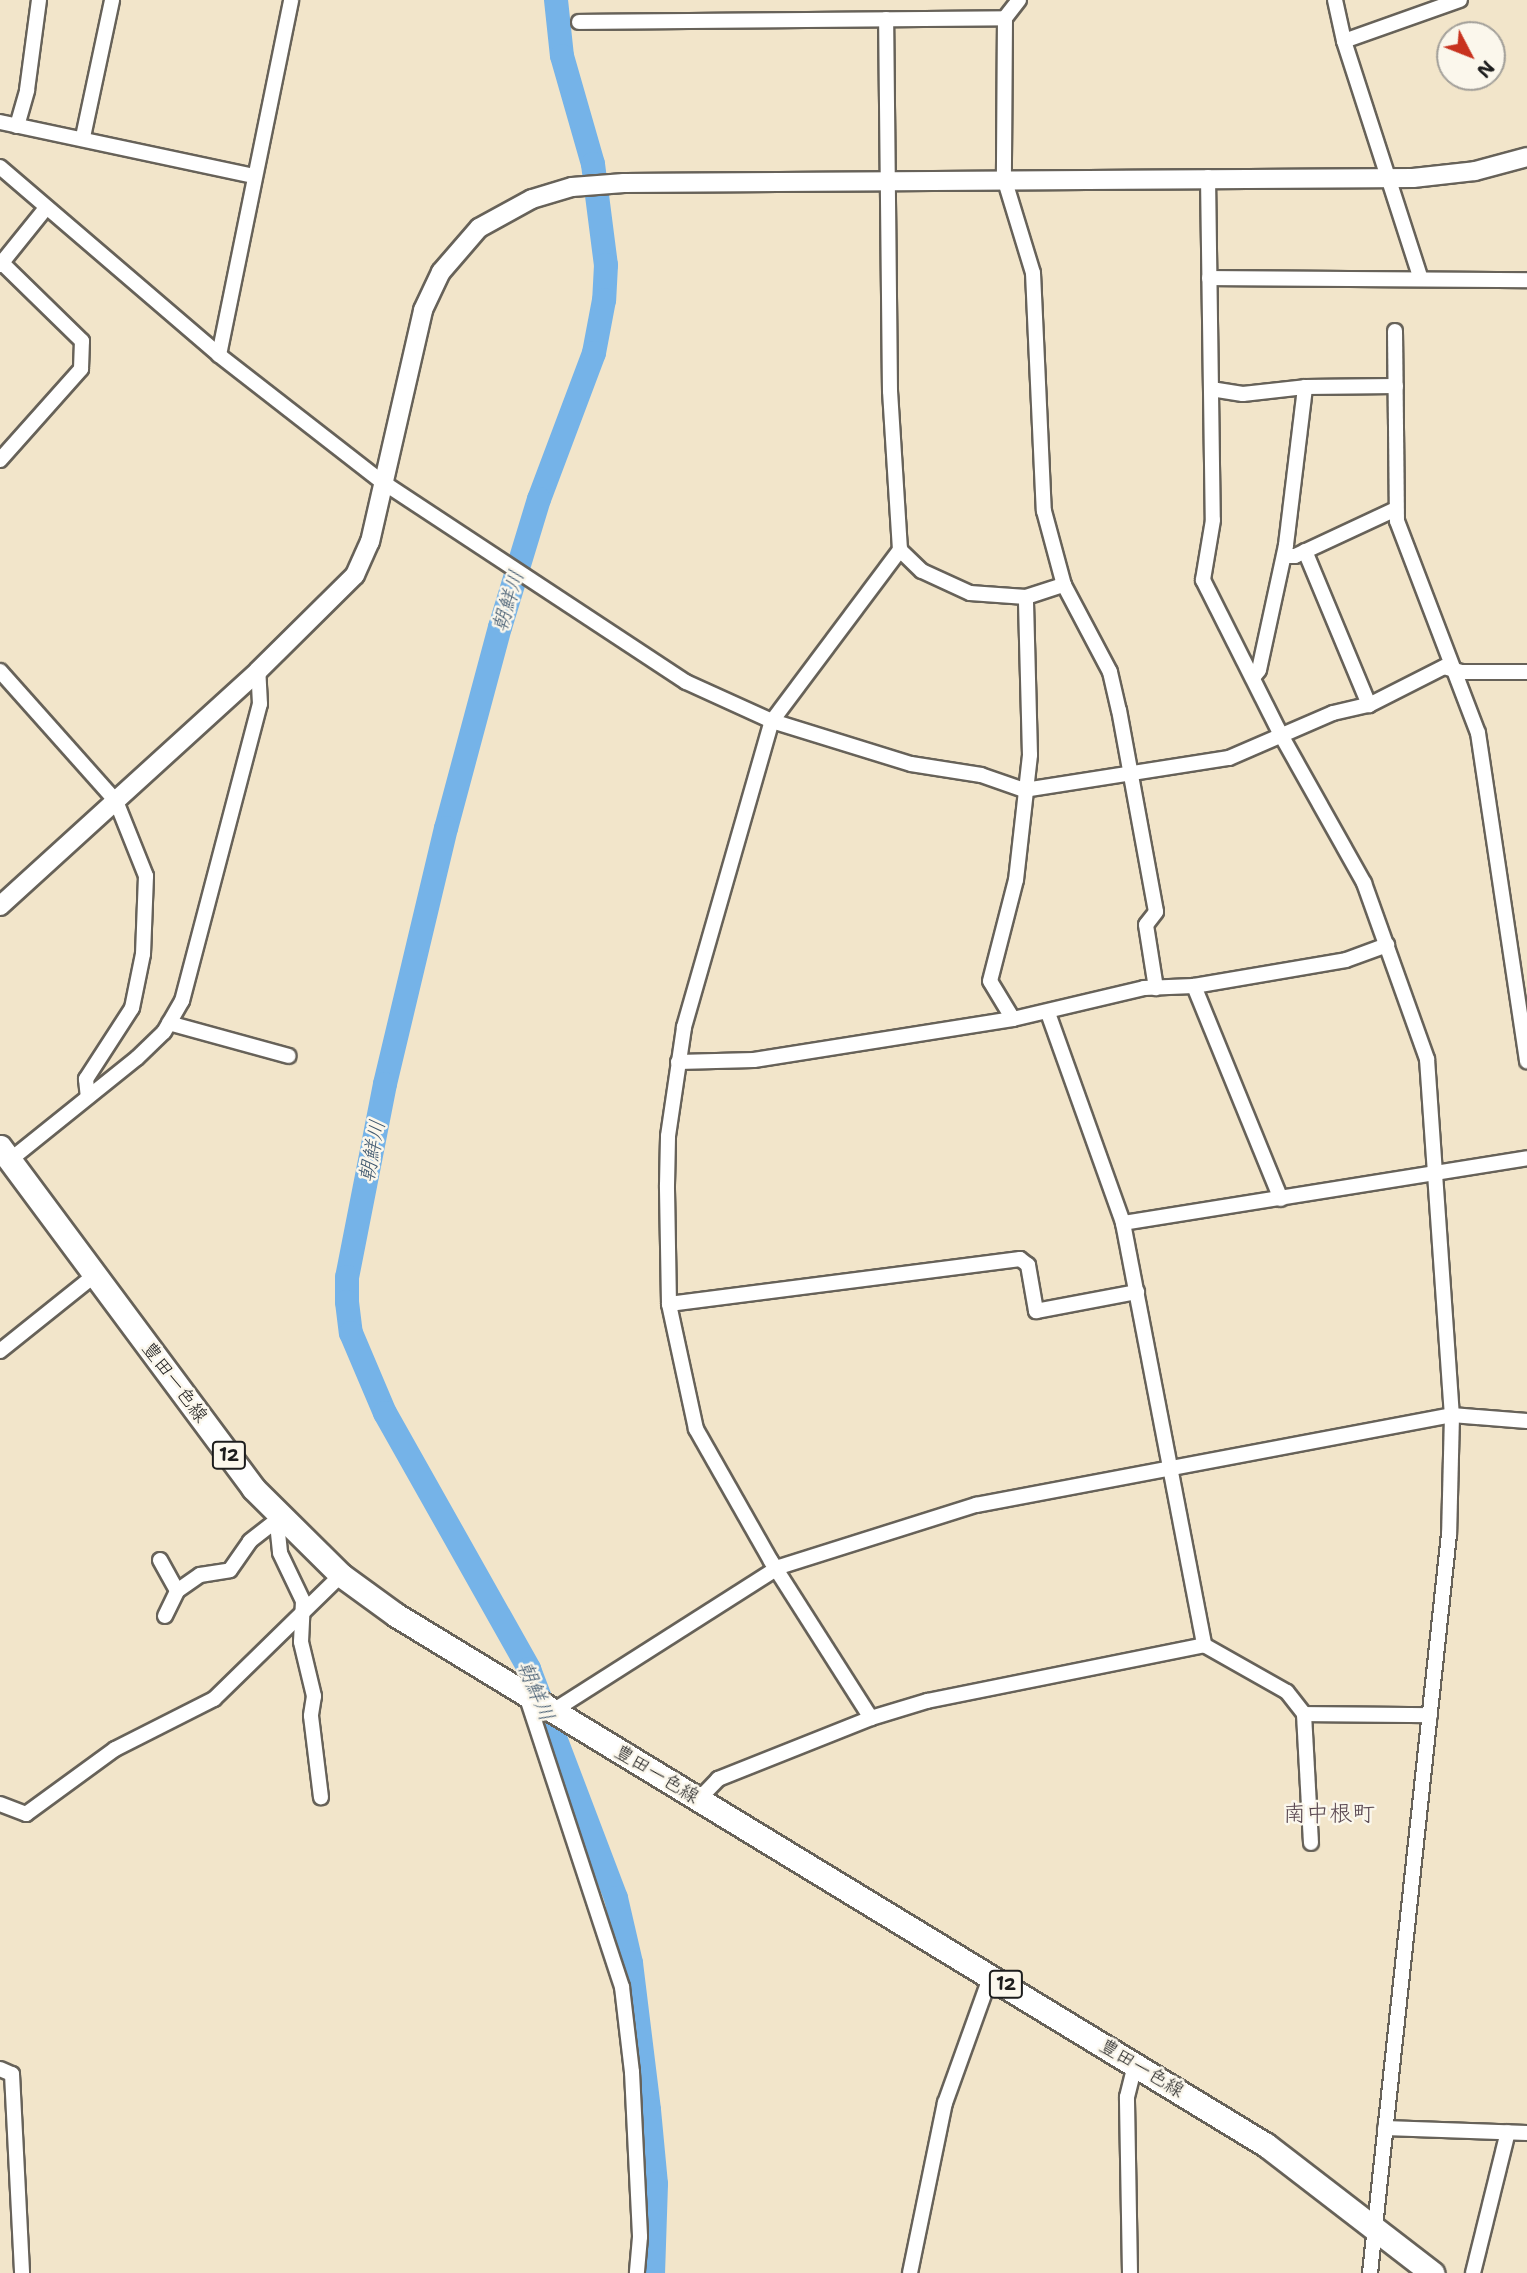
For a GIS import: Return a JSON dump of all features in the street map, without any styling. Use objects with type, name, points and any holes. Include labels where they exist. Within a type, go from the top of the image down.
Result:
[{"type":"main road","name":"豊田一色線","points":[[5,1154],[276,1518],[341,1575],[396,1615],[991,1975],[1294,2163],[1432,2273]]},
{"type":"street","points":[[17,125],[27,90],[39,0]]},
{"type":"street","points":[[83,137],[111,0]]},
{"type":"street","points":[[219,355],[291,0]]},
{"type":"street","points":[[1335,0],[1344,41],[1421,279]]},
{"type":"street","points":[[1344,41],[1460,0]]},
{"type":"street","points":[[1016,1],[1005,18],[1003,178],[1033,273],[1044,511],[1064,585],[1110,672],[1134,776],[1156,912],[1146,925],[1156,988]]},
{"type":"street","points":[[579,22],[1005,18]]},
{"type":"street","points":[[871,1718],[779,1567],[771,1561],[696,1429],[669,1304],[668,1136],[687,1015],[772,721],[900,550],[890,391],[886,19]]},
{"type":"street","points":[[0,122],[83,137],[254,176]]},
{"type":"street","points":[[0,906],[258,671],[355,575],[370,541],[423,310],[441,272],[479,229],[532,200],[572,187],[624,183],[1003,178],[1390,178],[1455,175],[1527,157]]},
{"type":"street","points":[[0,167],[219,355],[382,481],[686,682],[772,721],[911,764],[981,775],[1024,790],[1134,776],[1229,758],[1334,712],[1368,705],[1444,667],[1456,670],[1527,672]]},
{"type":"street","points":[[1208,177],[1213,520],[1202,576],[1255,675],[1281,736],[1364,883],[1427,1059],[1451,1415],[1449,1534],[1370,2273]]},
{"type":"street","points":[[0,460],[81,369],[82,341],[1,264],[46,208]]},
{"type":"street","points":[[1209,278],[1527,280]]},
{"type":"street","points":[[1395,331],[1396,509],[1478,733],[1527,1060]]},
{"type":"street","points":[[1211,389],[1243,394],[1305,387],[1396,386]]},
{"type":"street","points":[[1255,675],[1262,659],[1284,556],[1296,486],[1298,418],[1305,387]]},
{"type":"street","points":[[1284,556],[1305,551],[1396,509]]},
{"type":"street","points":[[900,550],[922,571],[949,586],[991,596],[1026,597],[1064,585]]},
{"type":"street","points":[[1305,551],[1368,705]]},
{"type":"street","points":[[1013,1019],[990,981],[1016,880],[1030,755],[1026,597]]},
{"type":"street","points":[[5,1154],[88,1097],[137,1058],[169,1023],[182,1001],[260,704],[258,671]]},
{"type":"street","points":[[2,677],[116,801],[146,876],[143,954],[132,1008],[86,1079],[88,1097]]},
{"type":"street","points":[[678,1062],[754,1060],[1013,1019],[1156,988],[1194,986],[1346,960],[1387,945]]},
{"type":"street","points":[[1194,986],[1281,1199]]},
{"type":"street","points":[[1048,1013],[1123,1223],[1204,1645]]},
{"type":"street","points":[[169,1023],[289,1056]]},
{"type":"street","points":[[1123,1223],[1527,1158]]},
{"type":"street","points":[[669,1304],[1020,1259],[1028,1265],[1036,1311],[1137,1292]]},
{"type":"street","points":[[0,1351],[95,1275]]},
{"type":"street","points":[[559,1714],[779,1567],[976,1505],[1451,1415],[1527,1421]]},
{"type":"street","points":[[165,1616],[177,1591],[200,1575],[230,1570],[241,1550],[276,1518]]},
{"type":"street","points":[[276,1518],[280,1553],[298,1585],[304,1614],[301,1642],[314,1696],[311,1716],[321,1797]]},
{"type":"street","points":[[160,1560],[177,1591]]},
{"type":"street","points":[[0,1804],[26,1814],[115,1749],[214,1699],[341,1575]]},
{"type":"street","points":[[699,1799],[718,1779],[845,1732],[871,1718],[927,1701],[1204,1645],[1287,1692],[1304,1714],[1311,1843]]},
{"type":"street","points":[[528,1695],[622,1987],[632,2072],[640,2237],[637,2273]]},
{"type":"street","points":[[1304,1714],[1430,1715]]},
{"type":"street","points":[[910,2273],[945,2103],[991,1975]]},
{"type":"street","points":[[1130,2273],[1127,2096],[1135,2064]]},
{"type":"street","points":[[0,2069],[12,2074],[22,2273]]},
{"type":"street","points":[[1385,2128],[1527,2133]]},
{"type":"street","points":[[1473,2273],[1508,2132]]},
{"type":"waterway","name":"朝鮮川","points":[[556,0],[562,56],[593,164],[606,265],[604,300],[594,353],[539,499],[500,627],[446,828],[385,1084],[347,1277],[347,1302],[351,1333],[385,1413],[529,1669],[616,1898],[631,1963],[649,2110],[656,2184],[653,2273]]},
{"type":"district","name":"南中根町","points":[[1329,1813]]}]
